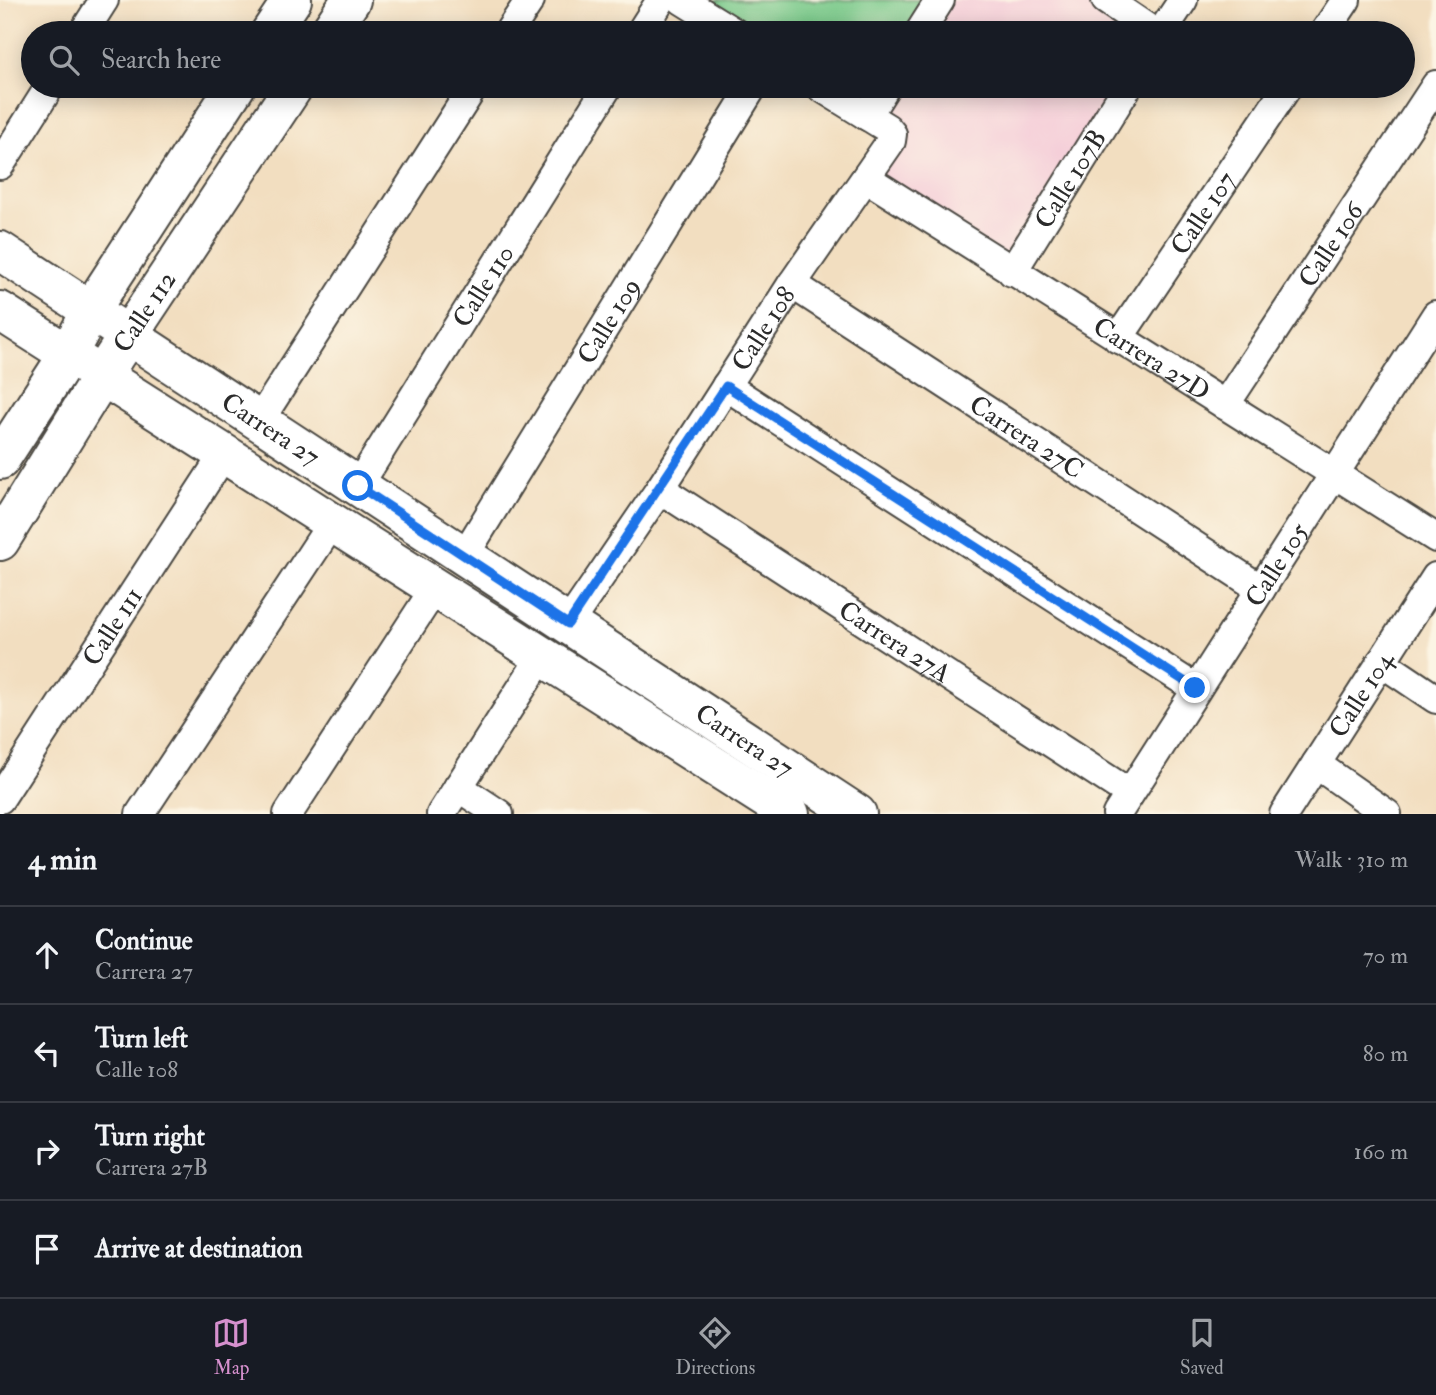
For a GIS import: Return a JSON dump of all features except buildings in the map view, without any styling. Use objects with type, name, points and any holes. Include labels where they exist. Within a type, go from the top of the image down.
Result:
[{"type":"main road","points":[[278,21],[292,0]]},
{"type":"main road","points":[[337,21],[351,0]]},
{"type":"main road","name":"Calle 112","points":[[0,460],[228,98]]},
{"type":"main road","name":"Calle 112","points":[[0,541],[128,336],[286,98]]},
{"type":"main road","name":"Carrera 27","points":[[0,251],[857,814]]},
{"type":"main road","name":"Carrera 27","points":[[0,311],[790,814]]},
{"type":"street","points":[[91,21],[104,0]]},
{"type":"street","points":[[516,21],[530,0]]},
{"type":"street","points":[[648,21],[661,0]]},
{"type":"street","points":[[682,0],[716,21]]},
{"type":"street","points":[[927,21],[940,0]]},
{"type":"street","points":[[1107,0],[1138,21]]},
{"type":"street","points":[[1169,21],[1183,0]]},
{"type":"street","points":[[1332,21],[1346,0]]},
{"type":"street","name":"Calle 106","points":[[1225,405],[1436,85]]},
{"type":"street","points":[[0,165],[42,98]]},
{"type":"street","points":[[259,421],[466,98]]},
{"type":"street","name":"Calle 110","points":[[358,486],[600,98]]},
{"type":"street","name":"Calle 109","points":[[464,556],[746,98]]},
{"type":"street","points":[[838,98],[867,116],[878,98]]},
{"type":"street","name":"Calle 107B","points":[[1013,272],[1121,98]]},
{"type":"street","name":"Calle 107","points":[[1118,339],[1280,98]]},
{"type":"street","name":"Calle 108","points":[[568,624],[660,489],[792,284],[891,141],[892,134],[887,128],[867,116]]},
{"type":"street","name":"Carrera 27D","points":[[866,178],[1436,538]]},
{"type":"street","name":"Carrera 27C","points":[[792,284],[1261,589]]},
{"type":"street","name":"Calle 105","points":[[1123,804],[1436,315]]},
{"type":"street","points":[[726,386],[1195,688]]},
{"type":"street","name":"Calle 111","points":[[0,799],[224,454]]},
{"type":"street","name":"Carrera 27A","points":[[660,489],[1123,804]]},
{"type":"street","points":[[140,814],[332,523]]},
{"type":"street","name":"Calle 104","points":[[1284,814],[1436,577]]},
{"type":"street","points":[[288,814],[435,588]]},
{"type":"street","points":[[440,814],[542,656]]},
{"type":"street","points":[[1381,662],[1436,699]]},
{"type":"street","points":[[1316,764],[1387,814]]},
{"type":"street","points":[[458,787],[499,814]]},
{"type":"shaded area","points":[[940,0],[1106,0],[1137,21],[927,21]]},
{"type":"shaded area","points":[[878,98],[1121,98],[1012,272],[866,178],[891,141],[867,116]]},
{"type":"green space","points":[[717,0],[929,0],[917,21],[735,21],[713,8]]},
{"type":"route","points":[[358,486],[568,624],[726,386],[1195,688]]}]
